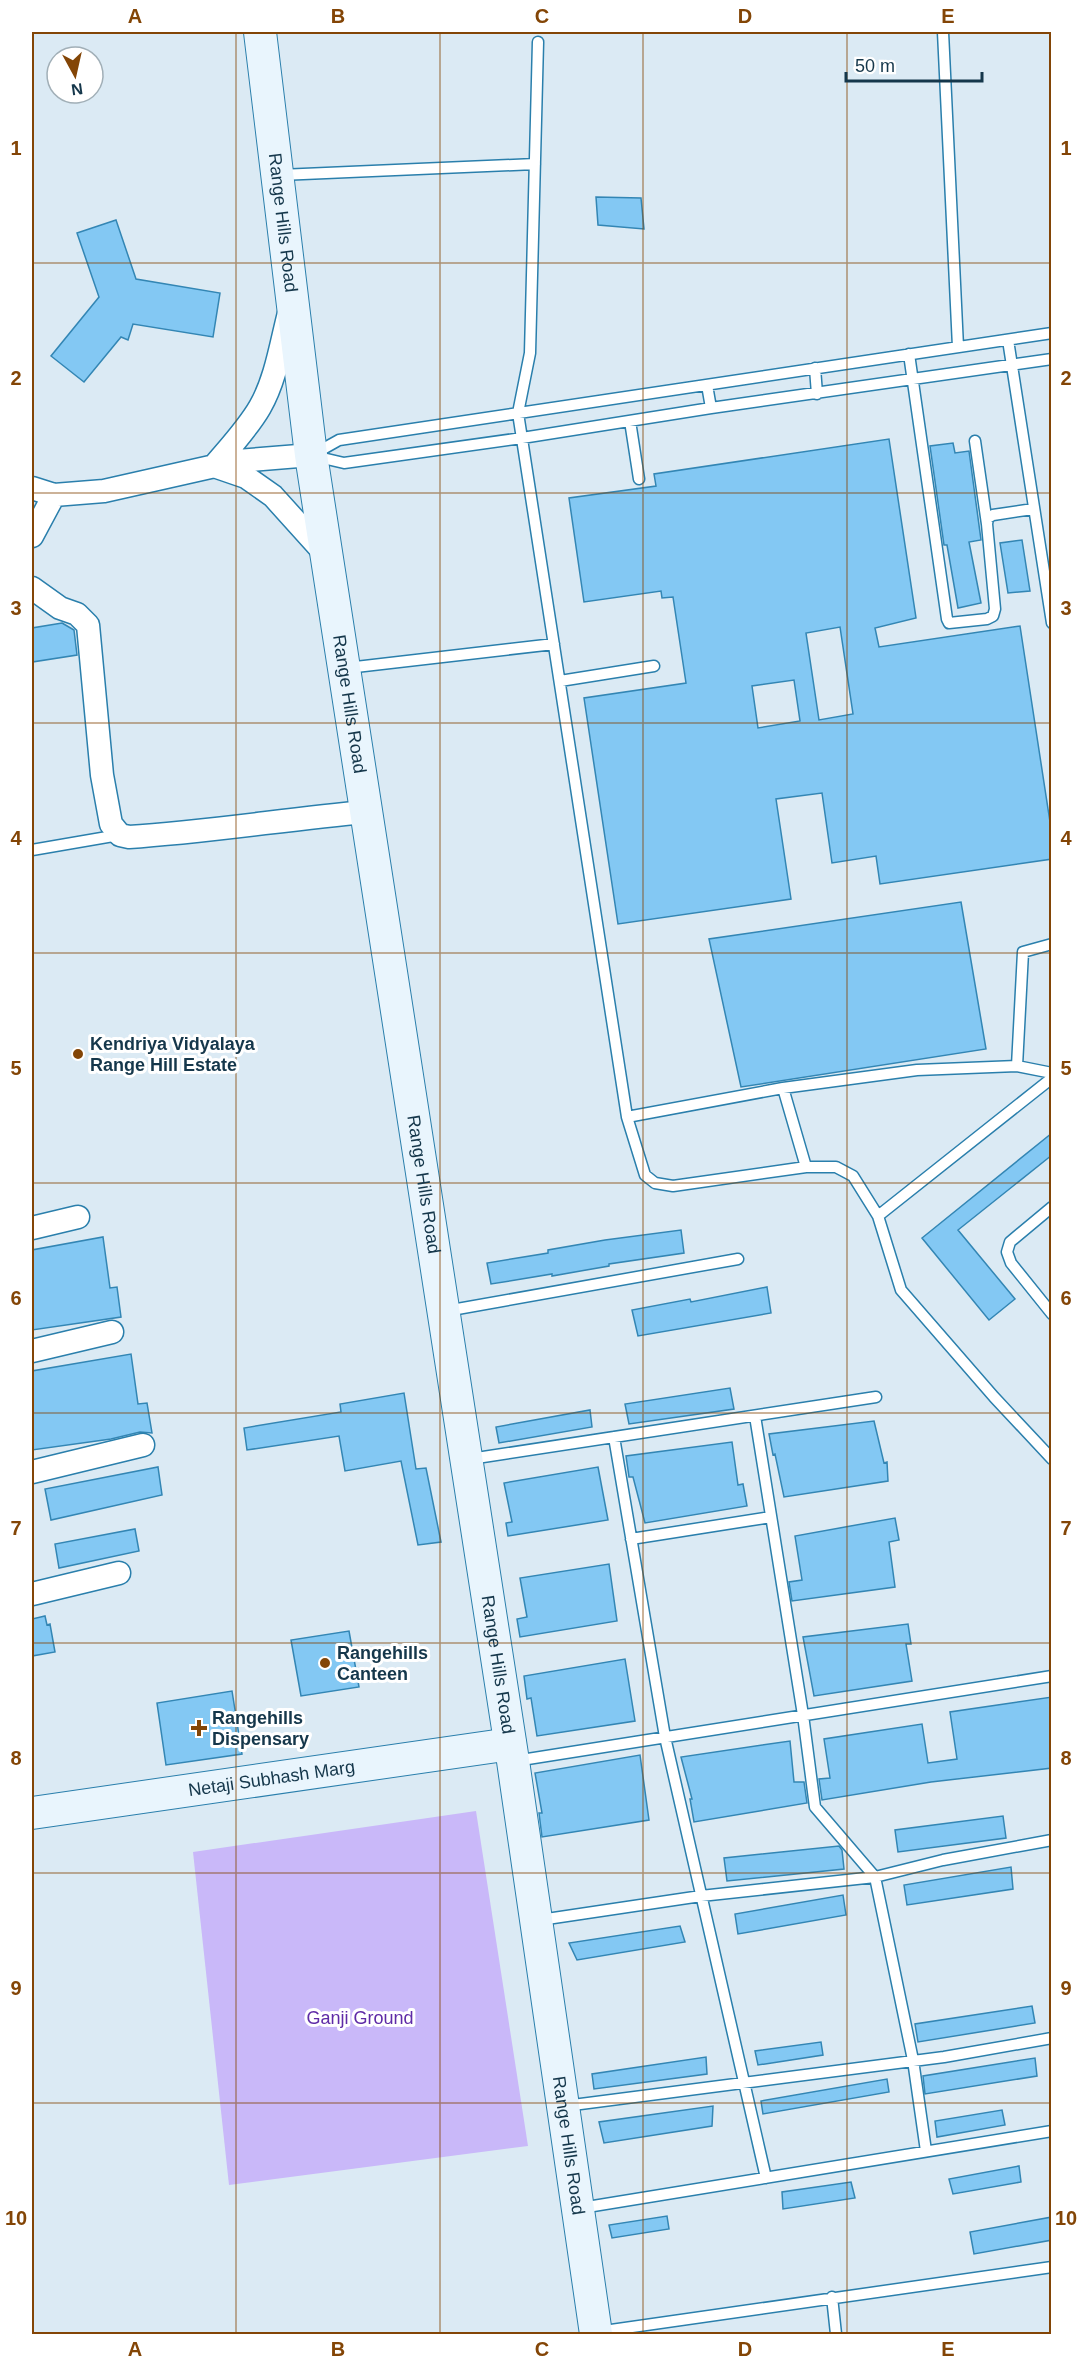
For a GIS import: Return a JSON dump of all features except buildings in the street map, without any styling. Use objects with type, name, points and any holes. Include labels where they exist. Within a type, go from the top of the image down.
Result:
[{"type":"street","name":"Range Hills Road","points":[[261,32],[311,455],[512,1753],[596,2333]]},
{"type":"street","points":[[214,466],[260,408],[269,388],[293,300]]},
{"type":"street","points":[[32,488],[54,495],[104,491],[237,461],[311,455]]},
{"type":"street","points":[[214,466],[246,477],[273,496],[327,556]]},
{"type":"street","points":[[32,536],[54,495]]},
{"type":"street","points":[[32,588],[60,609],[78,614],[88,625],[102,775],[111,824],[120,835],[129,837],[212,830],[307,817],[366,812]]},
{"type":"street","points":[[32,1228],[78,1217]]},
{"type":"street","points":[[32,1351],[112,1332]]},
{"type":"street","points":[[32,1472],[143,1445]]},
{"type":"street","points":[[32,1594],[118,1573]]},
{"type":"street","name":"Netaji Subhash Marg","points":[[32,1813],[512,1753]]},
{"type":"lane","points":[[943,32],[958,347]]},
{"type":"lane","points":[[538,42],[530,353],[518,413],[627,1118],[645,1175],[656,1183],[673,1186],[806,1167],[837,1167],[853,1176],[878,1216],[901,1290],[994,1397],[1052,1459]]},
{"type":"lane","points":[[278,175],[535,164]]},
{"type":"lane","points":[[311,455],[339,440],[1052,333]]},
{"type":"lane","points":[[1008,340],[1052,623]]},
{"type":"lane","points":[[909,354],[947,619],[951,624],[987,619],[994,612],[987,524],[975,441]]},
{"type":"lane","points":[[311,455],[344,463],[1052,359]]},
{"type":"lane","points":[[815,368],[817,394]]},
{"type":"lane","points":[[707,385],[711,408]]},
{"type":"lane","points":[[630,421],[639,479]]},
{"type":"lane","points":[[987,524],[988,518],[993,515],[1033,509]]},
{"type":"lane","points":[[344,669],[554,644]]},
{"type":"lane","points":[[560,681],[654,666]]},
{"type":"lane","points":[[32,850],[120,835]]},
{"type":"lane","points":[[1017,1066],[1023,952],[1052,944]]},
{"type":"lane","points":[[627,1118],[783,1089],[917,1070],[1017,1066],[1052,1073]]},
{"type":"lane","points":[[878,1216],[1052,1078]]},
{"type":"lane","points":[[783,1089],[806,1167]]},
{"type":"lane","points":[[1052,1207],[1010,1242],[1007,1252],[1011,1263],[1052,1314]]},
{"type":"lane","points":[[444,1312],[738,1259]]},
{"type":"lane","points":[[466,1460],[876,1397]]},
{"type":"lane","points":[[755,1416],[803,1715],[815,1807],[875,1877],[913,2060],[926,2151]]},
{"type":"lane","points":[[614,1437],[665,1737],[766,2178]]},
{"type":"lane","points":[[631,1539],[771,1517]]},
{"type":"lane","points":[[512,1753],[665,1737],[1052,1676]]},
{"type":"lane","points":[[536,1921],[701,1896],[875,1877],[943,1860],[1052,1840]]},
{"type":"lane","points":[[564,2106],[944,2057],[1052,2038]]},
{"type":"lane","points":[[579,2209],[1052,2131]]},
{"type":"lane","points":[[596,2333],[832,2297],[1052,2267]]},
{"type":"lane","points":[[832,2297],[836,2334]]},
{"type":"green space","name":"Ganji Ground","points":[[476,1811],[528,2146],[229,2185],[193,1852]]},
{"type":"place","name":"Kendriya Vidyalaya Range Hill Estate","points":[[78,1054]]},
{"type":"place","name":"Rangehills Canteen","points":[[325,1663]]},
{"type":"place","name":"Rangehills Dispensary","points":[[199,1728]]}]
